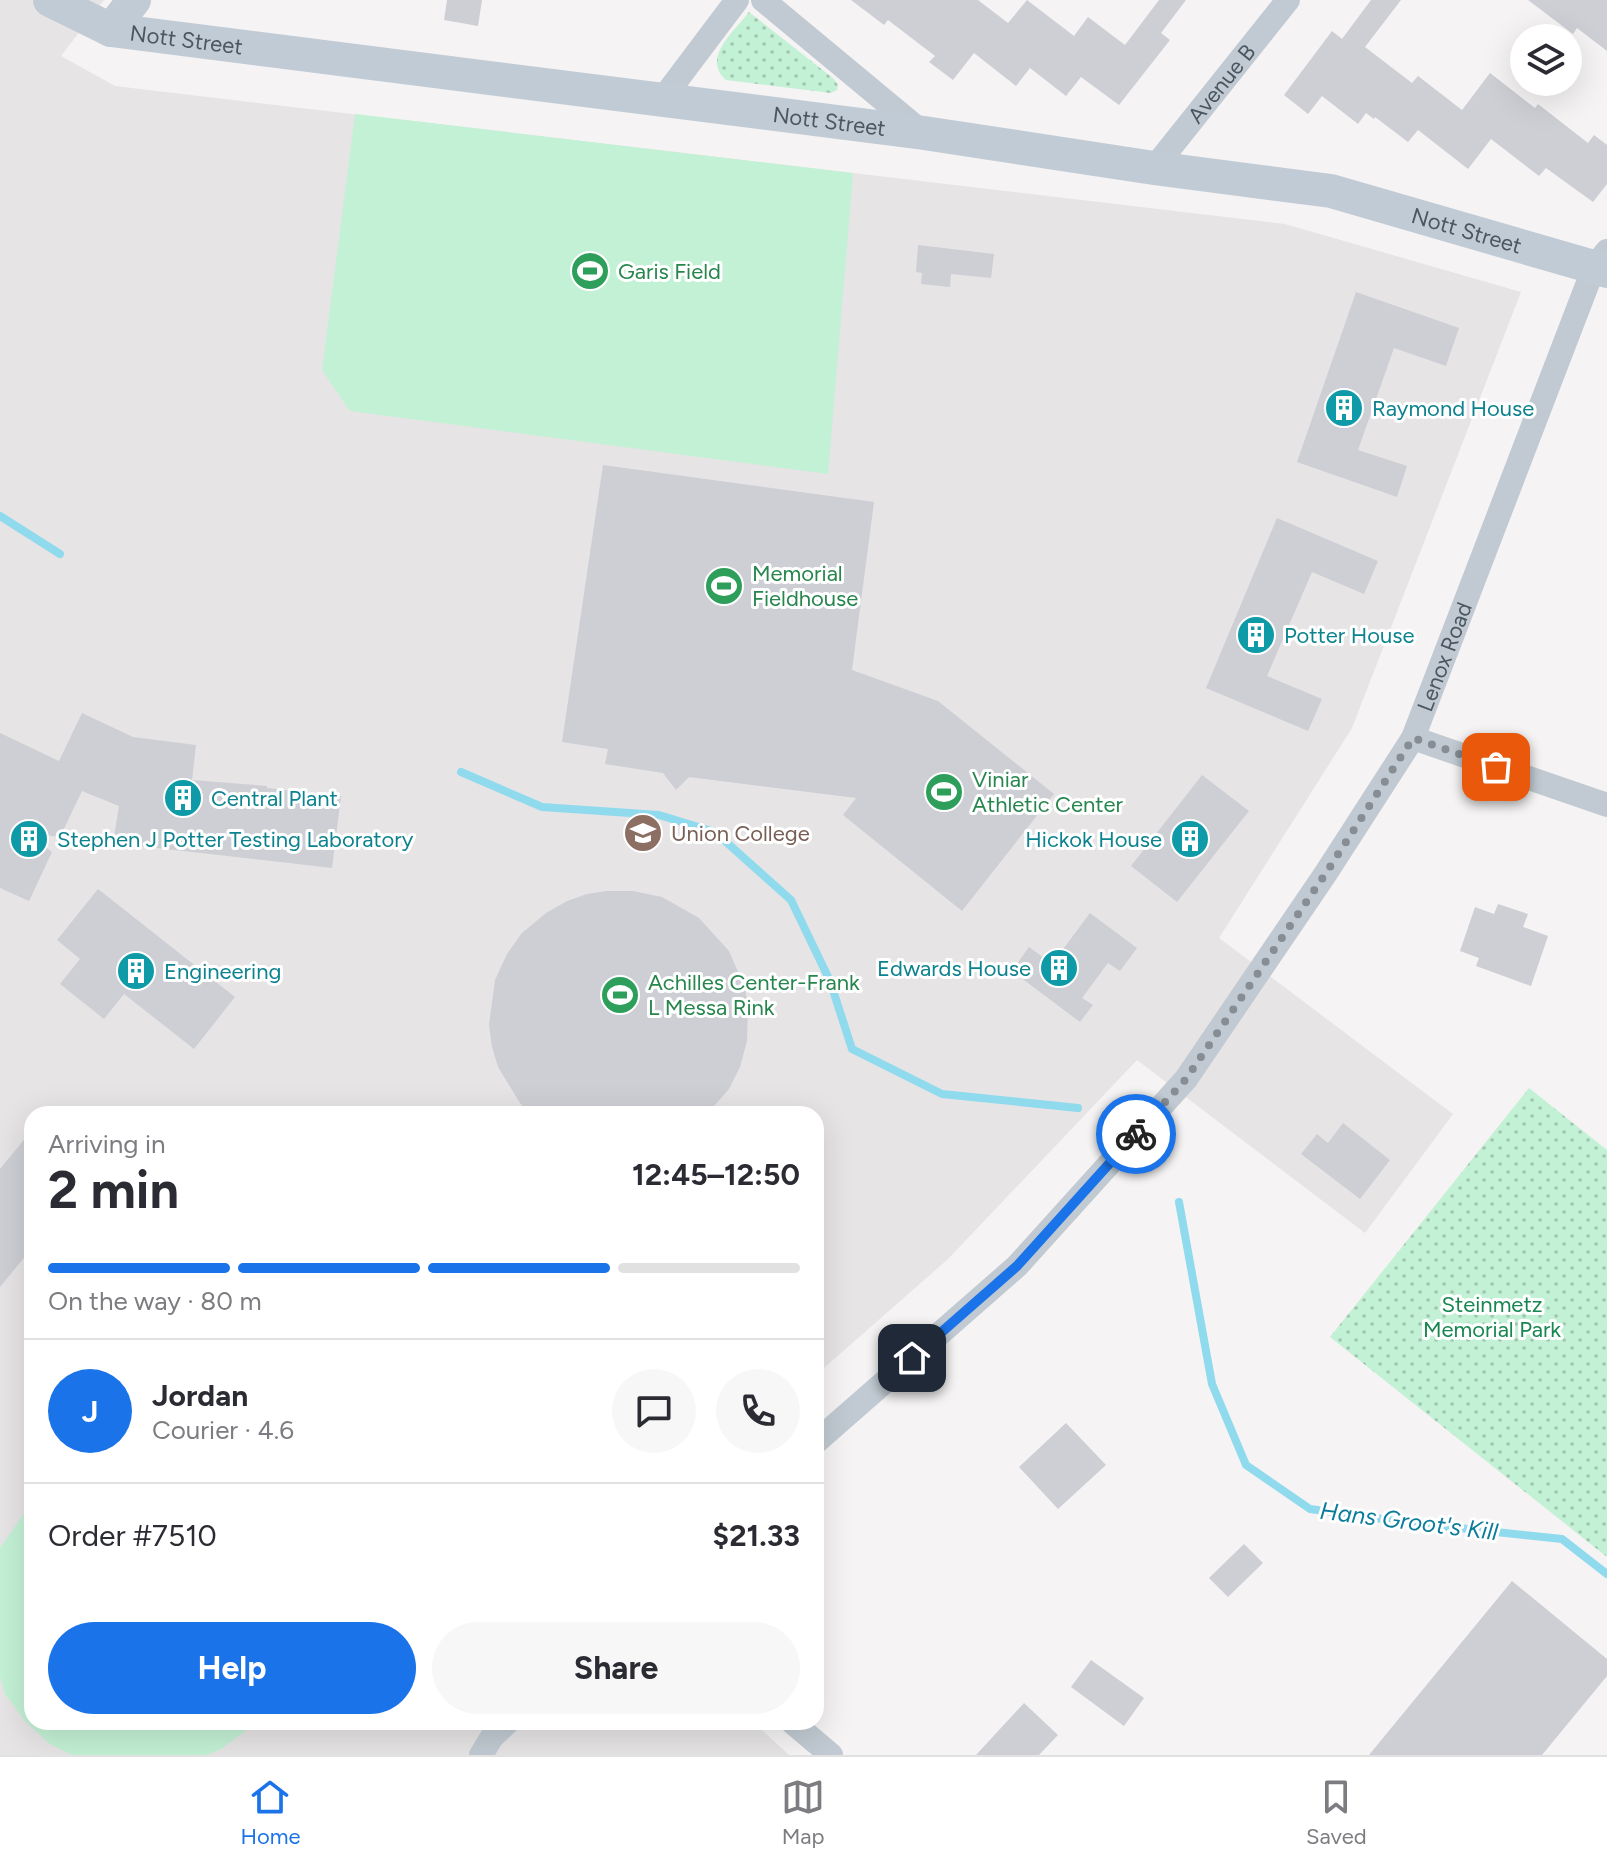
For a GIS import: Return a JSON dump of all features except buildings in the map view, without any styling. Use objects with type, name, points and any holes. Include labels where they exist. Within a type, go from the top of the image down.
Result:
[{"type":"main road","name":"Nott Street","points":[[50,0],[111,30],[924,133],[1331,191],[1603,263]]},
{"type":"main road","points":[[111,30],[134,0]]},
{"type":"street","points":[[661,101],[737,0]]},
{"type":"street","points":[[763,0],[924,133]]},
{"type":"street","name":"Avenue B","points":[[1154,168],[1288,0]]},
{"type":"street","name":"Lenox Road","points":[[824,1435],[1017,1266],[1186,1079],[1326,873],[1413,738],[1603,263]]},
{"type":"street","points":[[1413,738],[1607,805]]},
{"type":"street","points":[[481,1755],[499,1730]]},
{"type":"street","points":[[801,1730],[831,1755]]},
{"type":"shaded area","name":"Union College","points":[[0,0],[104,0],[61,56],[115,86],[1285,224],[1521,292],[1352,728],[1219,938],[1453,1114],[1365,1233],[1137,1060],[948,1259],[824,1368],[824,1106],[24,1106],[24,1730],[762,1730],[789,1755],[0,1755]]},
{"type":"green space","points":[[749,12],[834,79],[837,90],[831,93],[726,80],[719,72],[718,54]]},
{"type":"green space","name":"Garis Field","points":[[355,114],[853,173],[828,474],[350,411],[322,370]]},
{"type":"green space","name":"Steinmetz Memorial Park","points":[[1529,1088],[1607,1150],[1607,1557],[1330,1337]]},
{"type":"green space","points":[[24,1514],[24,1720],[5,1694],[0,1676],[0,1548]]},
{"type":"green space","points":[[35,1730],[246,1730],[221,1749],[207,1755],[72,1755],[50,1744]]},
{"type":"waterway","name":"Hans Groot's Kill","points":[[0,516],[60,554]]},
{"type":"waterway","name":"Hans Groot's Kill","points":[[461,772],[542,807],[659,815],[715,832],[791,900],[830,981],[852,1049],[942,1094],[1078,1108]]},
{"type":"waterway","name":"Hans Groot's Kill","points":[[1179,1202],[1212,1384],[1246,1465],[1310,1509],[1562,1539],[1607,1574]]},
{"type":"way so far","points":[[1136,1134],[1186,1079],[1413,738],[1496,767]]},
{"type":"place","name":"Garis Field","points":[[590,271]]},
{"type":"place","name":"Raymond House","points":[[1344,408]]},
{"type":"place","name":"Memorial Fieldhouse","points":[[724,586]]},
{"type":"place","name":"Potter House","points":[[1256,635]]},
{"type":"place","name":"Viniar Athletic Center","points":[[944,792]]},
{"type":"place","name":"Central Plant","points":[[183,798]]},
{"type":"place","name":"Union College","points":[[643,833]]},
{"type":"place","name":"Stephen J Potter Testing Laboratory","points":[[29,839]]},
{"type":"place","name":"Hickok House","points":[[1190,839]]},
{"type":"place","name":"Edwards House","points":[[1059,968]]},
{"type":"place","name":"Engineering","points":[[136,971]]},
{"type":"place","name":"Achilles Center-Frank L Messa Rink","points":[[620,995]]},
{"type":"route","points":[[912,1358],[1017,1266],[1136,1134]]}]
